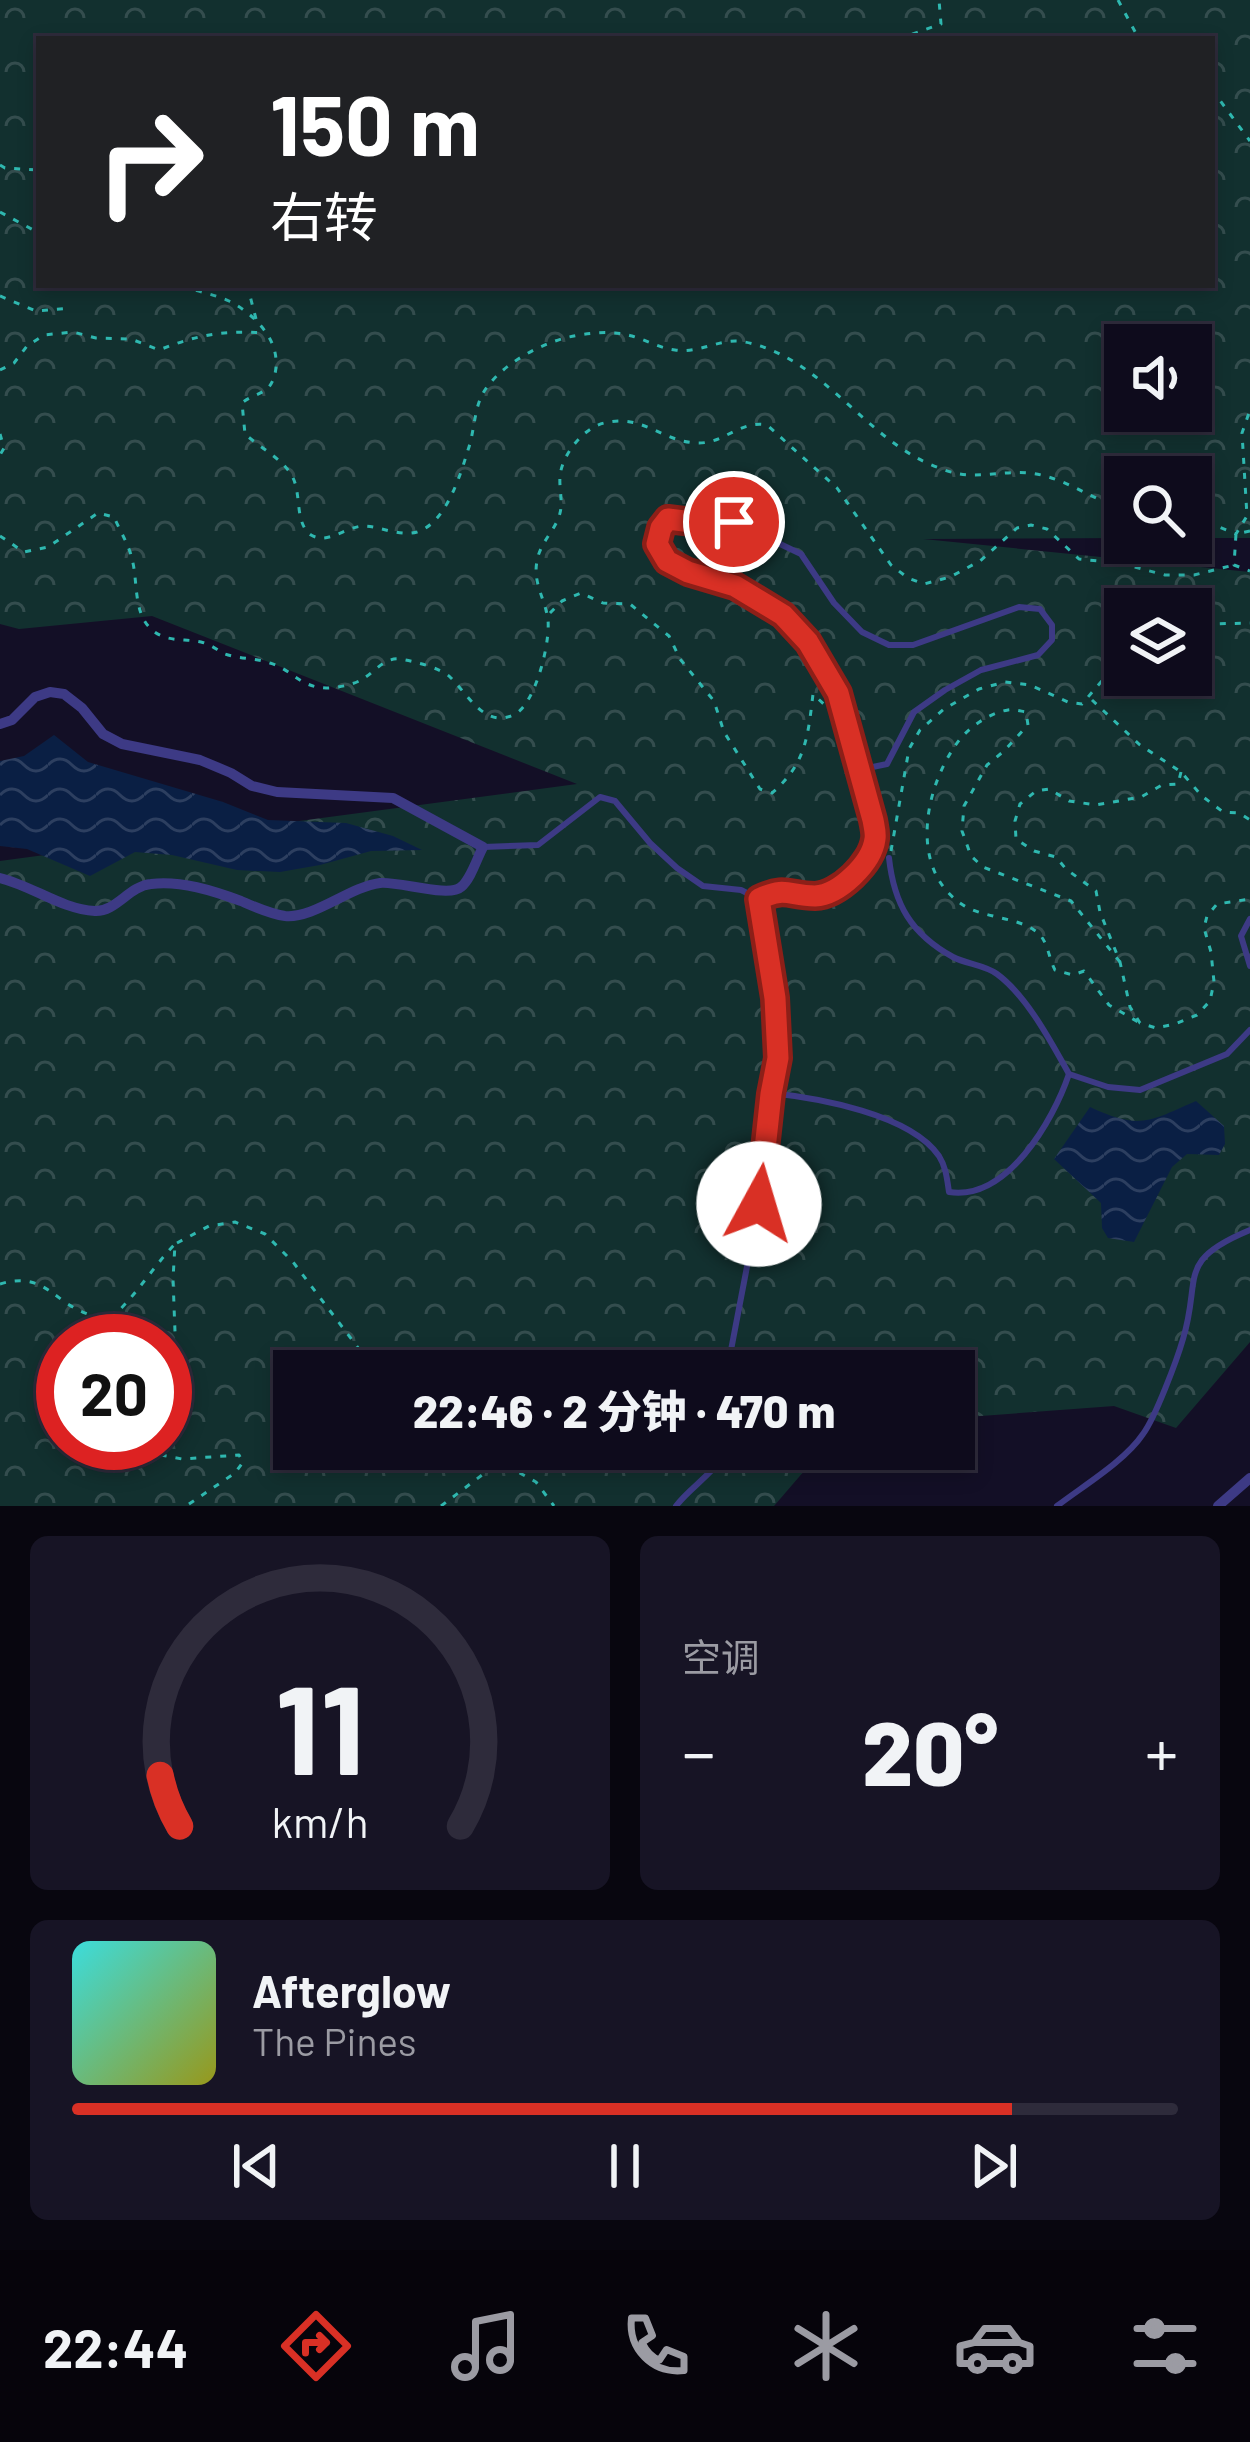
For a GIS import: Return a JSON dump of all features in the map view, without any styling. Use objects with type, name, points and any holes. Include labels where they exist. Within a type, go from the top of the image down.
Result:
[{"type":"street","points":[[0,724],[12,720],[35,697],[64,694],[103,734],[122,744],[200,760],[277,793],[392,798],[483,847],[463,886],[452,892],[392,882],[367,885],[294,916],[180,884],[150,884],[134,889],[107,911],[91,911],[61,904],[0,878]]},
{"type":"street","points":[[1218,1506],[1250,1478]]},
{"type":"lane","points":[[759,899],[774,891],[818,896],[840,886],[865,863],[875,841],[873,820],[858,770],[838,693],[808,642],[783,615],[735,586],[667,561],[657,544],[668,519],[734,522],[801,554],[834,603],[862,632],[889,645],[913,645],[1019,607],[1040,609],[1052,625],[1052,640],[1038,655],[981,670],[945,690],[914,712],[886,764],[858,770]]},
{"type":"lane","points":[[483,847],[538,845],[600,797],[615,800],[650,843],[703,886],[741,890],[759,899]]},
{"type":"lane","points":[[889,858],[902,912],[952,956],[996,973],[1031,1012],[1069,1074],[1108,1087],[1140,1090],[1227,1054],[1250,1030]]},
{"type":"lane","points":[[731,1350],[759,1204],[778,1058],[775,998],[759,899]]},
{"type":"lane","points":[[1250,919],[1241,936],[1250,966]]},
{"type":"lane","points":[[771,1094],[822,1099],[867,1112],[916,1136],[937,1152],[949,1192],[964,1194],[1015,1168],[1060,1100],[1069,1074]]},
{"type":"lane","points":[[1058,1506],[1145,1432],[1184,1338],[1192,1280],[1201,1261],[1212,1247],[1250,1230]]},
{"type":"lane","points":[[676,1506],[712,1470]]},
{"type":"path","points":[[906,36],[940,24],[939,0]]},
{"type":"path","points":[[1118,0],[1137,36]]},
{"type":"path","points":[[1215,92],[1250,141]]},
{"type":"path","points":[[0,165],[36,170]]},
{"type":"path","points":[[0,212],[36,231]]},
{"type":"path","points":[[190,288],[230,302],[256,321],[273,343],[275,376],[267,388],[242,403],[245,434],[294,478],[302,524],[318,538],[365,526],[419,532],[434,522],[446,506],[468,450],[482,396],[507,364],[544,345],[600,332],[627,334],[680,352],[730,339],[752,343],[811,373],[918,459],[960,474],[1036,473],[1104,503]]},
{"type":"path","points":[[247,288],[256,321]]},
{"type":"path","points":[[0,296],[36,311],[70,308]]},
{"type":"path","points":[[0,370],[44,335],[74,332],[96,338],[131,338],[159,350],[227,330],[266,333]]},
{"type":"path","points":[[1234,566],[1236,534],[1247,516],[1242,434],[1250,410]]},
{"type":"path","points":[[0,536],[24,552],[48,547],[98,513],[114,517],[132,557],[141,616],[167,639],[204,642],[227,655],[274,664],[305,686],[331,688],[357,682],[386,660],[398,658],[448,674],[471,703],[498,718],[515,714],[536,684],[548,615],[538,593],[536,564],[543,540],[560,514],[560,472],[566,457],[598,424],[622,420],[647,425],[674,440],[700,443],[718,440],[742,426],[767,425],[837,488],[891,565],[924,584],[980,561],[1017,528],[1031,525],[1047,529],[1078,559],[1165,575],[1194,575],[1234,566],[1250,571]]},
{"type":"path","points":[[0,434],[4,448],[0,455]]},
{"type":"path","points":[[1212,526],[1236,534],[1250,531]]},
{"type":"path","points":[[548,615],[562,601],[581,593],[603,603],[630,604],[648,616],[669,636],[680,659],[714,701],[724,732],[760,789],[772,793],[798,765],[808,740],[813,694],[830,711]]},
{"type":"path","points":[[1212,624],[1250,623]]},
{"type":"path","points":[[889,858],[909,749],[920,730],[944,710],[979,689],[1005,682],[1030,685],[1082,704],[1104,679]]},
{"type":"path","points":[[1090,697],[1140,745],[1181,772],[1202,796],[1223,812],[1250,820]]},
{"type":"path","points":[[1120,962],[1071,901],[982,867],[971,856],[962,831],[964,806],[987,764],[1028,725],[1027,712],[1008,710],[984,720],[962,735],[941,766],[929,813],[929,862],[944,887],[962,904],[1034,929],[1045,942],[1054,970],[1073,975],[1084,971],[1109,1005],[1140,1023],[1156,1028],[1175,1024],[1197,1015],[1210,1000],[1214,982],[1204,928],[1208,916],[1217,904],[1250,899]]},
{"type":"path","points":[[1140,1023],[1130,1007],[1096,891],[1057,857],[1034,851],[1016,838],[1016,821],[1020,804],[1036,791],[1049,790],[1070,801],[1096,805],[1142,797],[1162,784],[1178,784],[1181,772]]},
{"type":"path","points":[[0,1284],[34,1280],[88,1315],[111,1318],[175,1244],[209,1226],[235,1222],[266,1234],[360,1350]]},
{"type":"path","points":[[174,1314],[175,1244]]},
{"type":"path","points":[[186,1506],[235,1473],[243,1462],[239,1455],[192,1458]]},
{"type":"path","points":[[441,1506],[489,1470]]},
{"type":"path","points":[[514,1470],[536,1482],[554,1506]]},
{"type":"green space","points":[[0,0],[1250,0],[1250,538],[1212,538],[1212,456],[1104,456],[1104,538],[923,539],[1104,557],[1104,564],[1171,564],[1250,572],[1250,1342],[1176,1428],[1114,1406],[975,1416],[975,1350],[273,1350],[273,1470],[805,1470],[774,1506],[0,1506],[0,861],[577,784],[152,616],[19,629],[0,624]]},
{"type":"water","points":[[54,735],[88,762],[268,820],[346,823],[422,850],[371,851],[280,872],[237,870],[135,852],[90,876],[27,849],[0,846],[0,761],[24,756]]},
{"type":"water","points":[[1196,1101],[1224,1126],[1225,1144],[1219,1155],[1187,1154],[1172,1167],[1134,1242],[1108,1238],[1102,1228],[1101,1203],[1054,1159],[1090,1107],[1133,1121]]},
{"type":"route","points":[[734,522],[668,519],[657,544],[667,561],[735,586],[783,615],[808,642],[838,693],[875,841],[865,863],[840,886],[818,896],[774,891],[759,899],[775,998],[778,1058],[759,1204]]}]
